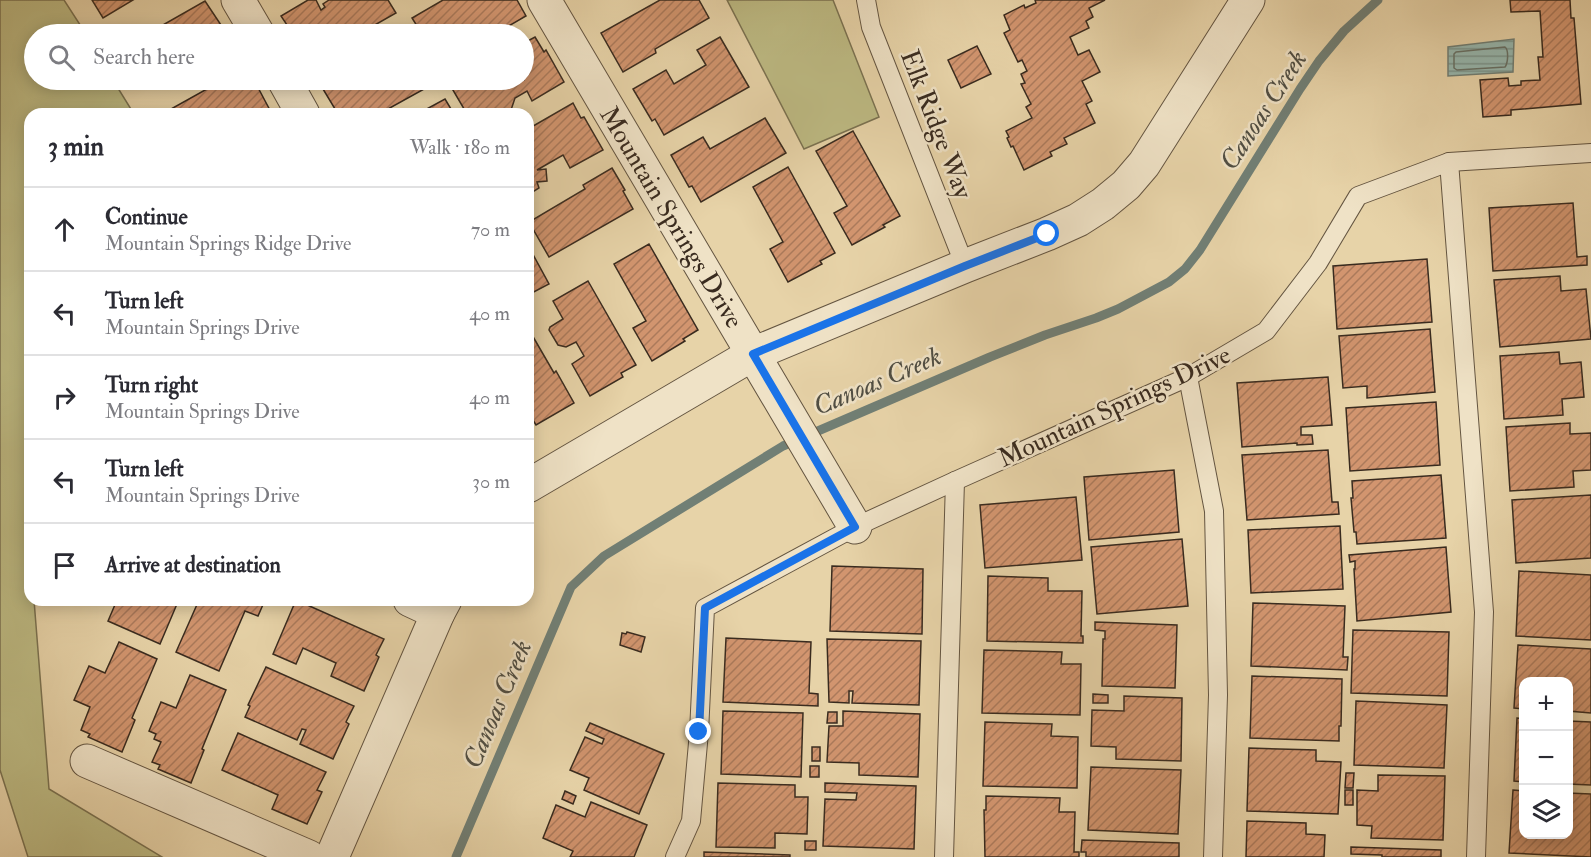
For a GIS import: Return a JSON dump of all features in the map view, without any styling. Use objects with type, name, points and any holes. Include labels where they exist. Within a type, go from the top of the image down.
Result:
[{"type":"street","points":[[238,0],[252,24]]},
{"type":"street","name":"Mountain Springs Drive","points":[[544,0],[855,527]]},
{"type":"street","points":[[534,482],[753,354],[1047,234],[1078,220],[1103,204],[1126,185],[1155,149],[1248,0]]},
{"type":"street","points":[[290,90],[300,108]]},
{"type":"street","points":[[332,857],[430,606]]},
{"type":"street","points":[[87,761],[309,857]]},
{"type":"lane","name":"Elk Ridge Way","points":[[866,0],[871,27],[965,266]]},
{"type":"lane","name":"Mountain Springs Drive","points":[[675,857],[691,821],[699,732],[705,608],[855,527],[1188,377],[1266,332],[1318,263],[1358,196],[1449,162],[1591,153]]},
{"type":"lane","points":[[1449,162],[1484,612],[1476,857]]},
{"type":"lane","points":[[1188,377],[1214,511],[1218,695],[1213,857]]},
{"type":"lane","points":[[944,857],[955,481]]},
{"type":"shaded area","points":[[0,0],[64,0],[80,24],[24,24],[24,90],[119,90],[130,108],[24,108],[24,606],[34,606],[49,789],[162,857],[28,857],[0,770]]},
{"type":"shaded area","points":[[727,0],[833,0],[879,117],[804,149]]},
{"type":"water","points":[[1514,39],[1513,72],[1448,76],[1448,47]]},
{"type":"building","points":[[92,0],[133,0],[103,18]]},
{"type":"building","points":[[308,0],[316,0],[321,10],[325,7],[323,4],[329,0],[388,0],[396,13],[377,24],[286,24],[281,16]]},
{"type":"building","points":[[443,0],[517,0],[526,16],[512,24],[416,24],[412,18]]},
{"type":"building","points":[[660,0],[699,0],[709,18],[655,49],[656,53],[623,72],[601,33]]},
{"type":"building","points":[[1035,0],[1105,0],[1089,8],[1093,17],[1086,21],[1089,28],[1070,37],[1078,55],[1089,50],[1100,72],[1082,81],[1092,101],[1086,104],[1095,123],[1064,138],[1067,144],[1050,152],[1052,156],[1024,170],[1013,146],[1011,147],[1006,131],[1032,118],[1026,107],[1031,104],[1021,84],[1025,83],[1021,74],[1027,71],[1022,60],[1018,62],[1004,33],[1010,30],[1004,15],[1024,5],[1025,8],[1036,3]]},
{"type":"building","points":[[1510,0],[1570,0],[1571,18],[1574,18],[1581,104],[1511,110],[1511,115],[1483,117],[1480,80],[1508,78],[1509,86],[1521,85],[1521,81],[1540,80],[1538,57],[1543,57],[1540,11],[1511,12]]},
{"type":"building","points":[[205,1],[220,24],[165,24]]},
{"type":"building","points":[[720,37],[749,87],[664,135],[655,119],[652,121],[633,89],[666,70],[674,84],[706,65],[697,50]]},
{"type":"building","points":[[534,38],[544,52],[546,50],[564,82],[532,101],[527,91],[515,98],[512,108],[463,108],[453,90],[534,90]]},
{"type":"building","points":[[977,46],[991,74],[961,88],[948,60]]},
{"type":"building","points":[[205,90],[259,90],[269,108],[173,108]]},
{"type":"building","points":[[324,90],[422,90],[390,108],[334,108]]},
{"type":"building","points":[[445,99],[450,108],[428,108]]},
{"type":"building","points":[[573,103],[603,150],[570,168],[563,155],[537,170],[546,169],[547,181],[537,182],[539,188],[534,191],[534,126]]},
{"type":"building","points":[[765,118],[786,153],[701,202],[692,186],[689,187],[671,155],[703,137],[710,149]]},
{"type":"building","points":[[853,131],[900,216],[852,245],[834,213],[847,206],[816,151]]},
{"type":"building","points":[[788,167],[835,253],[820,261],[822,264],[788,282],[770,249],[783,242],[753,187]]},
{"type":"building","points":[[612,168],[633,209],[549,257],[534,231],[534,219],[585,189],[583,185]]},
{"type":"building","points":[[1573,203],[1577,257],[1587,256],[1587,265],[1493,271],[1489,208]]},
{"type":"building","points":[[649,244],[698,330],[683,339],[685,341],[652,361],[633,328],[646,321],[614,264]]},
{"type":"building","points":[[534,256],[549,284],[534,292]]},
{"type":"building","points":[[1427,259],[1432,322],[1337,329],[1333,266]]},
{"type":"building","points":[[1560,276],[1561,291],[1586,289],[1591,339],[1500,347],[1494,280]]},
{"type":"building","points":[[588,281],[636,365],[621,373],[623,377],[590,396],[572,364],[584,356],[576,342],[566,347],[558,345],[549,330],[563,319],[553,301]]},
{"type":"building","points":[[1430,329],[1435,392],[1367,398],[1367,386],[1343,388],[1339,336]]},
{"type":"building","points":[[534,338],[574,403],[536,425],[534,422]]},
{"type":"building","points":[[1559,352],[1560,364],[1581,362],[1584,397],[1562,399],[1563,415],[1504,419],[1500,356]]},
{"type":"building","points":[[1328,377],[1332,425],[1301,427],[1301,435],[1312,435],[1313,444],[1242,447],[1237,383]]},
{"type":"building","points":[[1436,402],[1440,465],[1350,471],[1346,408]]},
{"type":"building","points":[[1570,423],[1570,434],[1591,433],[1591,470],[1573,471],[1574,487],[1510,491],[1506,427]]},
{"type":"building","points":[[1328,450],[1332,502],[1338,502],[1339,514],[1247,520],[1242,455]]},
{"type":"building","points":[[1174,470],[1179,532],[1089,540],[1084,477]]},
{"type":"building","points":[[1441,475],[1446,538],[1357,544],[1351,498],[1353,498],[1352,481]]},
{"type":"building","points":[[1591,495],[1591,558],[1516,563],[1512,500]]},
{"type":"building","points":[[1076,497],[1082,560],[985,568],[980,505]]},
{"type":"building","points":[[1340,526],[1343,589],[1251,593],[1248,530]]},
{"type":"building","points":[[1182,539],[1188,606],[1097,614],[1091,547]]},
{"type":"building","points":[[1446,547],[1451,612],[1357,621],[1355,561],[1350,562],[1349,555]]},
{"type":"building","points":[[832,566],[923,569],[922,634],[830,631]]},
{"type":"building","points":[[1519,571],[1591,575],[1591,640],[1516,636]]},
{"type":"building","points":[[988,576],[1048,578],[1048,591],[1082,591],[1081,636],[1083,636],[1083,643],[987,641]]},
{"type":"building","points":[[1253,603],[1345,606],[1343,657],[1348,657],[1347,670],[1251,666]]},
{"type":"building","points":[[114,606],[176,606],[160,644],[108,621]]},
{"type":"building","points":[[196,606],[262,606],[258,616],[245,611],[219,671],[176,652]]},
{"type":"building","points":[[293,606],[310,606],[384,639],[364,691],[331,676],[336,663],[303,648],[296,664],[273,654]]},
{"type":"building","points":[[1095,622],[1177,625],[1175,688],[1102,686],[1105,631],[1095,630]]},
{"type":"building","points":[[1353,630],[1449,632],[1447,696],[1351,693]]},
{"type":"building","points":[[627,632],[645,637],[641,652],[620,645],[622,633]]},
{"type":"building","points":[[726,638],[811,642],[809,693],[818,694],[818,706],[723,702]]},
{"type":"building","points":[[827,639],[921,641],[919,705],[852,703],[853,691],[849,691],[849,703],[829,702]]},
{"type":"building","points":[[119,642],[157,659],[132,718],[135,720],[122,752],[88,737],[90,734],[81,730],[90,707],[74,700],[89,666],[105,673]]},
{"type":"building","points":[[1518,645],[1591,649],[1591,713],[1573,711],[1573,677],[1519,677],[1519,708],[1514,708]]},
{"type":"building","points":[[984,650],[1062,652],[1061,664],[1081,664],[1080,715],[982,713]]},
{"type":"building","points":[[266,667],[354,706],[346,722],[349,724],[333,759],[300,744],[306,730],[302,729],[297,740],[245,717],[250,706],[248,705]]},
{"type":"building","points":[[190,675],[226,690],[191,783],[158,769],[160,765],[152,762],[161,742],[154,739],[156,734],[149,731],[161,702],[176,708]]},
{"type":"building","points":[[1252,676],[1342,679],[1339,741],[1250,738]]},
{"type":"building","points":[[1093,694],[1108,695],[1108,703],[1093,703]]},
{"type":"building","points":[[1124,696],[1182,698],[1181,761],[1116,759],[1116,747],[1091,746],[1092,710],[1124,711]]},
{"type":"building","points":[[1356,701],[1447,705],[1444,768],[1354,765]]},
{"type":"building","points":[[723,711],[803,713],[801,777],[721,774]]},
{"type":"building","points":[[843,711],[920,714],[918,777],[859,775],[859,763],[827,762],[829,726],[843,726]]},
{"type":"building","points":[[828,712],[837,712],[837,723],[827,723]]},
{"type":"building","points":[[1517,718],[1519,718],[1519,782],[1514,781]]},
{"type":"building","points":[[1573,721],[1591,722],[1591,785],[1573,784]]},
{"type":"building","points":[[985,722],[1052,724],[1051,736],[1078,737],[1077,788],[983,786]]},
{"type":"building","points":[[590,723],[664,754],[639,814],[584,790],[589,778],[570,770],[585,737],[602,744],[604,739],[586,731]]},
{"type":"building","points":[[238,733],[326,772],[317,790],[322,792],[307,824],[272,809],[278,795],[222,770]]},
{"type":"building","points":[[812,747],[820,747],[820,761],[812,761]]},
{"type":"building","points":[[1249,748],[1316,750],[1316,761],[1341,762],[1338,814],[1247,811]]},
{"type":"building","points":[[810,766],[819,766],[819,777],[810,777]]},
{"type":"building","points":[[1091,767],[1181,770],[1178,834],[1088,830]]},
{"type":"building","points":[[1346,773],[1354,773],[1353,788],[1345,788]]},
{"type":"building","points":[[1378,775],[1445,776],[1443,840],[1371,838],[1372,826],[1357,825],[1357,790],[1378,791]]},
{"type":"building","points":[[718,783],[795,785],[795,797],[808,797],[807,834],[775,833],[775,848],[716,847]]},
{"type":"building","points":[[825,783],[916,786],[914,849],[823,846],[825,799],[856,800],[857,793],[825,792]]},
{"type":"building","points":[[1345,790],[1353,790],[1353,805],[1345,805]]},
{"type":"building","points":[[1513,790],[1519,791],[1519,839],[1573,839],[1573,793],[1591,794],[1591,857],[1509,853]]},
{"type":"building","points":[[565,791],[576,796],[573,804],[562,799]]},
{"type":"building","points":[[986,796],[1060,798],[1059,812],[1075,812],[1074,852],[1079,852],[1079,857],[985,857]]},
{"type":"building","points":[[591,802],[647,825],[634,857],[570,857],[573,851],[543,838],[556,805],[585,817]]},
{"type":"building","points":[[1247,821],[1306,823],[1306,834],[1325,835],[1324,857],[1246,857]]},
{"type":"building","points":[[1082,840],[1179,843],[1179,857],[1086,857],[1086,852],[1081,852]]},
{"type":"building","points":[[805,841],[816,841],[816,850],[805,850]]},
{"type":"building","points":[[1351,847],[1441,850],[1441,857],[1382,857],[1382,855],[1351,854]]},
{"type":"building","points":[[704,852],[790,855],[790,857],[704,857]]},
{"type":"waterway","name":"Canoas Creek","points":[[456,857],[571,587],[604,556],[783,446],[990,357],[1118,309],[1169,282],[1185,269],[1200,250],[1319,61],[1344,31],[1378,0]]},
{"type":"route","points":[[699,732],[705,608],[855,527],[753,354],[1047,234]]}]
